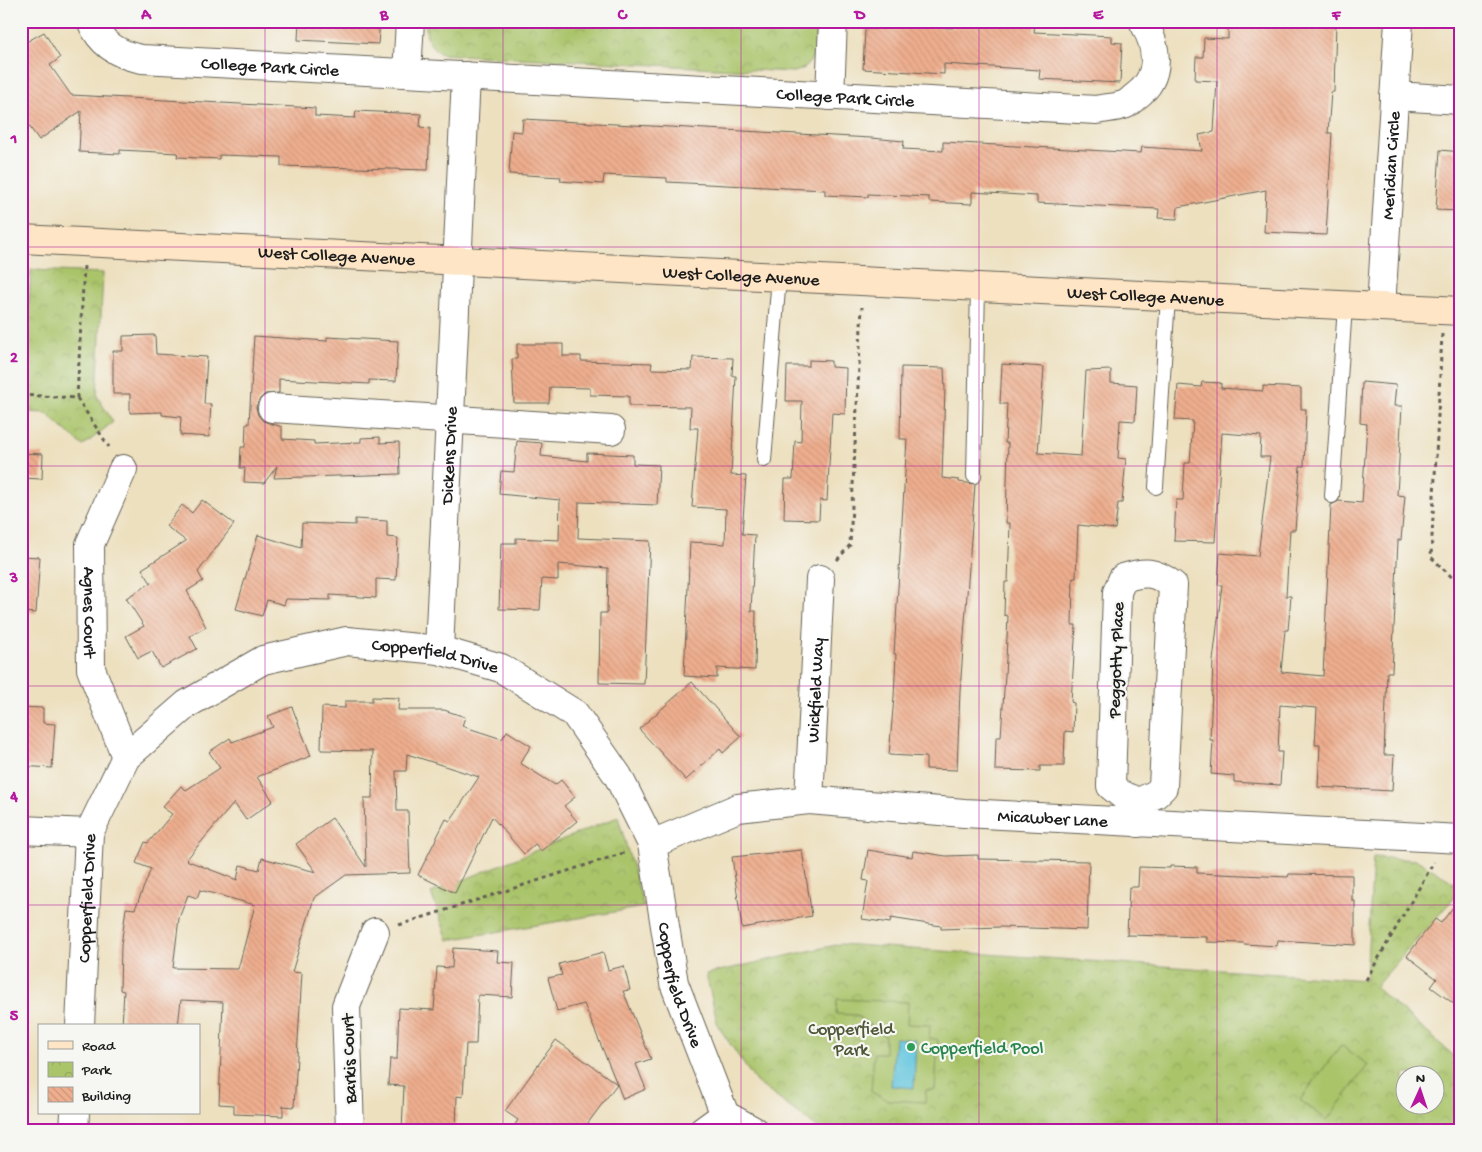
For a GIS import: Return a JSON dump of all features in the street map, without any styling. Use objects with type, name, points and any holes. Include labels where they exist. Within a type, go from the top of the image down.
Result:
[{"type":"main road","name":"West College Avenue","points":[[21,239],[1452,311]]},
{"type":"street","name":"College Park Circle","points":[[91,21],[100,38],[113,49],[127,56],[1097,110],[1125,105],[1145,89],[1154,72],[1156,55],[1150,34],[1142,21]]},
{"type":"street","points":[[407,73],[410,21]]},
{"type":"street","points":[[830,96],[833,21]]},
{"type":"street","name":"Meridian Circle","points":[[1381,307],[1399,21]]},
{"type":"street","points":[[458,260],[466,76]]},
{"type":"street","points":[[1394,96],[1461,100]]},
{"type":"street","name":"Dickens Drive","points":[[439,650],[458,260]]},
{"type":"street","points":[[272,408],[611,430]]},
{"type":"street","name":"Agnes Court","points":[[123,469],[90,544],[91,669],[126,757]]},
{"type":"street","name":"Peggotty Place","points":[[1138,573],[1159,574],[1173,585],[1163,787],[1139,812],[1111,786],[1117,592],[1123,578],[1138,573]]},
{"type":"street","name":"Wickfield Way","points":[[808,800],[820,579]]},
{"type":"street","name":"Copperfield Drive","points":[[80,1024],[89,833],[126,757],[187,704],[264,660],[347,641],[439,650],[501,668],[575,714],[618,776],[652,844],[674,983],[724,1115]]},
{"type":"street","name":"Micawber Lane","points":[[652,844],[738,808],[808,800],[964,813],[1139,812],[1455,838]]},
{"type":"street","points":[[21,830],[89,833]]},
{"type":"street","name":"Barkis Court","points":[[350,1131],[346,1006],[375,932]]},
{"type":"street","points":[[74,1131],[75,1114]]},
{"type":"street","points":[[703,1131],[724,1115],[754,1131]]},
{"type":"lane","points":[[764,460],[779,277]]},
{"type":"lane","points":[[974,476],[978,287]]},
{"type":"lane","points":[[1156,487],[1168,296]]},
{"type":"lane","points":[[1332,496],[1344,306]]},
{"type":"path","points":[[85,241],[77,398],[123,469]]},
{"type":"path","points":[[820,579],[850,545],[864,281]]},
{"type":"path","points":[[1452,311],[1431,557],[1461,586]]},
{"type":"path","points":[[21,395],[77,398]]},
{"type":"path","points":[[1366,980],[1455,838]]},
{"type":"path","points":[[375,932],[652,844]]},
{"type":"green space","points":[[426,21],[814,21],[816,45],[807,66],[793,72],[441,54],[428,40]]},
{"type":"green space","points":[[31,270],[103,273],[97,396],[113,422],[83,446],[46,413],[21,412],[21,372],[24,372]]},
{"type":"green space","points":[[618,817],[644,907],[448,940],[431,893]]},
{"type":"green space","name":"Copperfield Park","points":[[1373,857],[1417,860],[1461,887],[1461,890],[1375,987],[1461,1062],[1461,1131],[822,1131],[756,1082],[718,1026],[706,974],[840,944],[1366,980]]},
{"type":"green space","name":"Copperfield Pool","points":[[837,999],[908,1002],[907,1024],[930,1025],[929,1038],[938,1040],[935,1090],[926,1090],[925,1102],[888,1100],[871,1092],[874,1053],[885,1053],[885,1036],[856,1015],[836,1014]]},
{"type":"green space","points":[[1341,1045],[1368,1065],[1327,1120],[1300,1100]]},
{"type":"water","points":[[895,1038],[916,1040],[914,1088],[891,1086]]},
{"type":"building","points":[[299,21],[380,21],[378,44],[298,40]]},
{"type":"building","points":[[954,21],[1035,23],[1034,32],[1112,36],[1112,42],[1122,43],[1120,83],[1039,79],[1040,70],[944,64],[944,74],[863,69],[865,29],[875,29],[875,24],[953,28]]},
{"type":"building","points":[[1228,21],[1336,21],[1334,92],[1331,92],[1328,133],[1332,133],[1326,235],[1264,232],[1266,190],[1178,207],[1177,219],[1158,218],[1159,209],[1037,203],[1037,196],[972,192],[972,204],[929,202],[929,197],[868,194],[868,197],[825,195],[825,190],[667,182],[667,178],[604,175],[603,184],[560,181],[561,177],[509,174],[512,131],[522,132],[523,119],[871,138],[904,141],[903,149],[943,151],[943,142],[1141,153],[1142,147],[1202,151],[1199,135],[1214,132],[1217,81],[1195,80],[1196,57],[1203,57],[1204,38],[1228,39]]},
{"type":"building","points":[[44,32],[60,58],[50,65],[71,95],[315,108],[315,116],[355,118],[356,111],[421,114],[420,127],[430,128],[428,170],[281,166],[281,157],[219,155],[219,159],[177,157],[178,153],[120,150],[120,154],[79,152],[81,111],[39,140],[21,115],[21,45]]},
{"type":"building","points":[[1440,150],[1461,152],[1461,211],[1436,210]]},
{"type":"building","points":[[155,335],[156,354],[207,357],[204,404],[211,404],[209,437],[180,435],[181,417],[162,415],[162,412],[130,413],[130,394],[113,394],[113,351],[123,351],[123,336]]},
{"type":"building","points":[[254,336],[327,341],[327,337],[398,341],[396,381],[369,380],[369,384],[279,379],[279,393],[265,394],[259,400],[256,407],[258,415],[263,421],[282,427],[282,439],[314,441],[314,444],[361,442],[361,438],[380,437],[380,443],[399,442],[400,474],[274,478],[277,466],[264,483],[244,482],[245,468],[240,468],[241,447],[245,447],[246,424],[249,424]]},
{"type":"building","points":[[517,344],[563,344],[563,356],[581,356],[581,361],[652,363],[651,369],[692,370],[693,357],[733,358],[732,376],[736,376],[731,475],[746,476],[742,534],[755,535],[751,611],[756,611],[755,670],[717,668],[717,678],[684,676],[690,542],[725,544],[726,509],[692,507],[698,428],[690,428],[691,407],[629,406],[629,396],[590,395],[590,388],[550,387],[549,403],[514,403],[512,359],[517,359]]},
{"type":"building","points":[[809,360],[831,361],[831,367],[846,368],[845,414],[832,413],[827,501],[820,500],[819,520],[784,519],[785,479],[793,479],[795,441],[801,442],[802,401],[786,401],[787,366],[809,366]]},
{"type":"building","points":[[1002,364],[1044,367],[1038,453],[1081,456],[1086,371],[1111,370],[1111,383],[1137,385],[1135,421],[1120,420],[1118,458],[1126,459],[1122,503],[1118,503],[1115,529],[1078,525],[1076,578],[1073,578],[1072,625],[1076,625],[1071,702],[1074,703],[1073,732],[1065,731],[1064,766],[1040,766],[1040,771],[995,770],[996,737],[1001,737],[1006,659],[1008,616],[1004,615],[1005,582],[1008,582],[1010,523],[1006,523],[1008,443],[1005,443],[1007,404],[1000,404]]},
{"type":"building","points":[[901,367],[944,368],[942,478],[975,484],[960,691],[957,770],[926,769],[926,757],[889,755],[894,697],[896,654],[894,654],[907,439],[900,439]]},
{"type":"building","points":[[1202,382],[1221,383],[1221,388],[1263,391],[1263,386],[1301,388],[1301,409],[1306,409],[1304,466],[1300,466],[1295,530],[1290,530],[1286,596],[1291,596],[1288,630],[1285,630],[1281,672],[1323,676],[1331,505],[1339,501],[1362,503],[1367,424],[1360,423],[1362,382],[1396,385],[1394,406],[1402,406],[1397,495],[1405,496],[1401,540],[1398,540],[1392,672],[1387,672],[1384,755],[1394,755],[1392,791],[1318,787],[1320,745],[1315,745],[1317,708],[1280,705],[1278,752],[1282,752],[1280,785],[1234,782],[1234,776],[1211,774],[1213,740],[1210,740],[1213,661],[1222,585],[1218,585],[1220,553],[1258,556],[1270,457],[1260,457],[1261,436],[1222,433],[1215,542],[1174,541],[1176,500],[1183,500],[1185,463],[1190,463],[1193,421],[1175,420],[1178,385],[1201,387]]},
{"type":"building","points":[[517,441],[542,443],[541,456],[587,461],[587,453],[633,455],[633,464],[659,465],[657,505],[579,502],[578,538],[650,541],[644,684],[599,683],[600,613],[607,613],[608,568],[558,564],[558,580],[542,579],[540,610],[499,609],[501,543],[516,543],[516,538],[559,540],[560,500],[499,494],[501,471],[514,472]]},
{"type":"building","points":[[21,453],[43,454],[42,479],[21,478]]},
{"type":"building","points":[[202,500],[234,524],[198,572],[203,581],[187,591],[206,627],[190,636],[197,649],[161,668],[152,651],[138,658],[126,636],[144,626],[126,598],[151,583],[142,569],[186,541],[166,526],[182,505],[192,513]]},
{"type":"building","points":[[355,519],[387,521],[387,537],[398,538],[396,580],[376,579],[376,598],[330,595],[330,600],[286,599],[284,605],[267,600],[262,616],[236,609],[258,535],[301,548],[302,523],[355,525]]},
{"type":"building","points":[[21,556],[40,557],[36,613],[21,612]]},
{"type":"building","points":[[692,682],[741,737],[723,753],[720,749],[686,780],[639,729]]},
{"type":"building","points":[[372,697],[399,698],[398,710],[444,710],[465,717],[462,726],[502,739],[507,731],[531,746],[520,763],[555,785],[561,780],[575,797],[564,806],[577,821],[541,851],[535,844],[524,854],[492,817],[455,893],[418,875],[446,819],[450,821],[479,777],[407,754],[406,771],[396,771],[397,811],[408,811],[410,873],[346,875],[314,898],[292,972],[302,973],[294,1107],[283,1106],[283,1116],[234,1114],[234,1105],[219,1104],[223,1002],[181,1000],[178,1024],[122,1024],[124,991],[120,990],[121,946],[126,908],[135,909],[151,869],[136,863],[145,842],[148,843],[172,814],[162,807],[181,786],[186,790],[220,768],[209,752],[230,738],[232,742],[273,727],[268,716],[292,707],[311,756],[257,777],[273,801],[246,820],[234,803],[186,860],[237,880],[240,865],[259,870],[262,858],[316,872],[296,844],[332,818],[366,867],[364,798],[372,798],[373,751],[321,750],[322,707],[345,708],[345,701],[372,701]],"holes":[[[200,890],[255,905],[238,969],[173,968],[179,918],[188,895],[197,898]]]},
{"type":"building","points":[[21,707],[43,708],[43,723],[55,724],[52,768],[21,766]]},
{"type":"building","points":[[802,850],[812,916],[742,928],[732,857]]},
{"type":"building","points":[[868,850],[912,857],[913,851],[946,856],[978,855],[978,859],[1089,861],[1087,930],[1001,927],[941,929],[941,926],[891,918],[890,923],[862,919],[868,881],[863,880]]},
{"type":"building","points":[[1170,866],[1197,867],[1197,873],[1288,877],[1289,874],[1352,875],[1352,901],[1355,901],[1355,945],[1278,940],[1277,946],[1207,942],[1207,937],[1127,935],[1129,887],[1138,887],[1139,867],[1170,868]]},
{"type":"building","points":[[1461,897],[1461,1009],[1431,987],[1437,979],[1407,956],[1435,919],[1441,923]]},
{"type":"building","points":[[453,948],[498,951],[497,962],[514,963],[512,997],[478,995],[476,1044],[466,1044],[463,1097],[457,1096],[456,1131],[402,1131],[404,1086],[388,1085],[390,1059],[397,1059],[399,1008],[434,1010],[437,967],[452,968]]},
{"type":"building","points":[[603,952],[608,970],[624,966],[630,990],[623,991],[651,1059],[636,1064],[646,1089],[623,1099],[584,1004],[557,1011],[548,978],[562,975],[559,964]]},
{"type":"building","points":[[556,1040],[617,1084],[582,1131],[511,1131],[518,1120],[505,1111]]},
{"type":"place","name":"Copperfield Pool","points":[[911,1047]]}]
